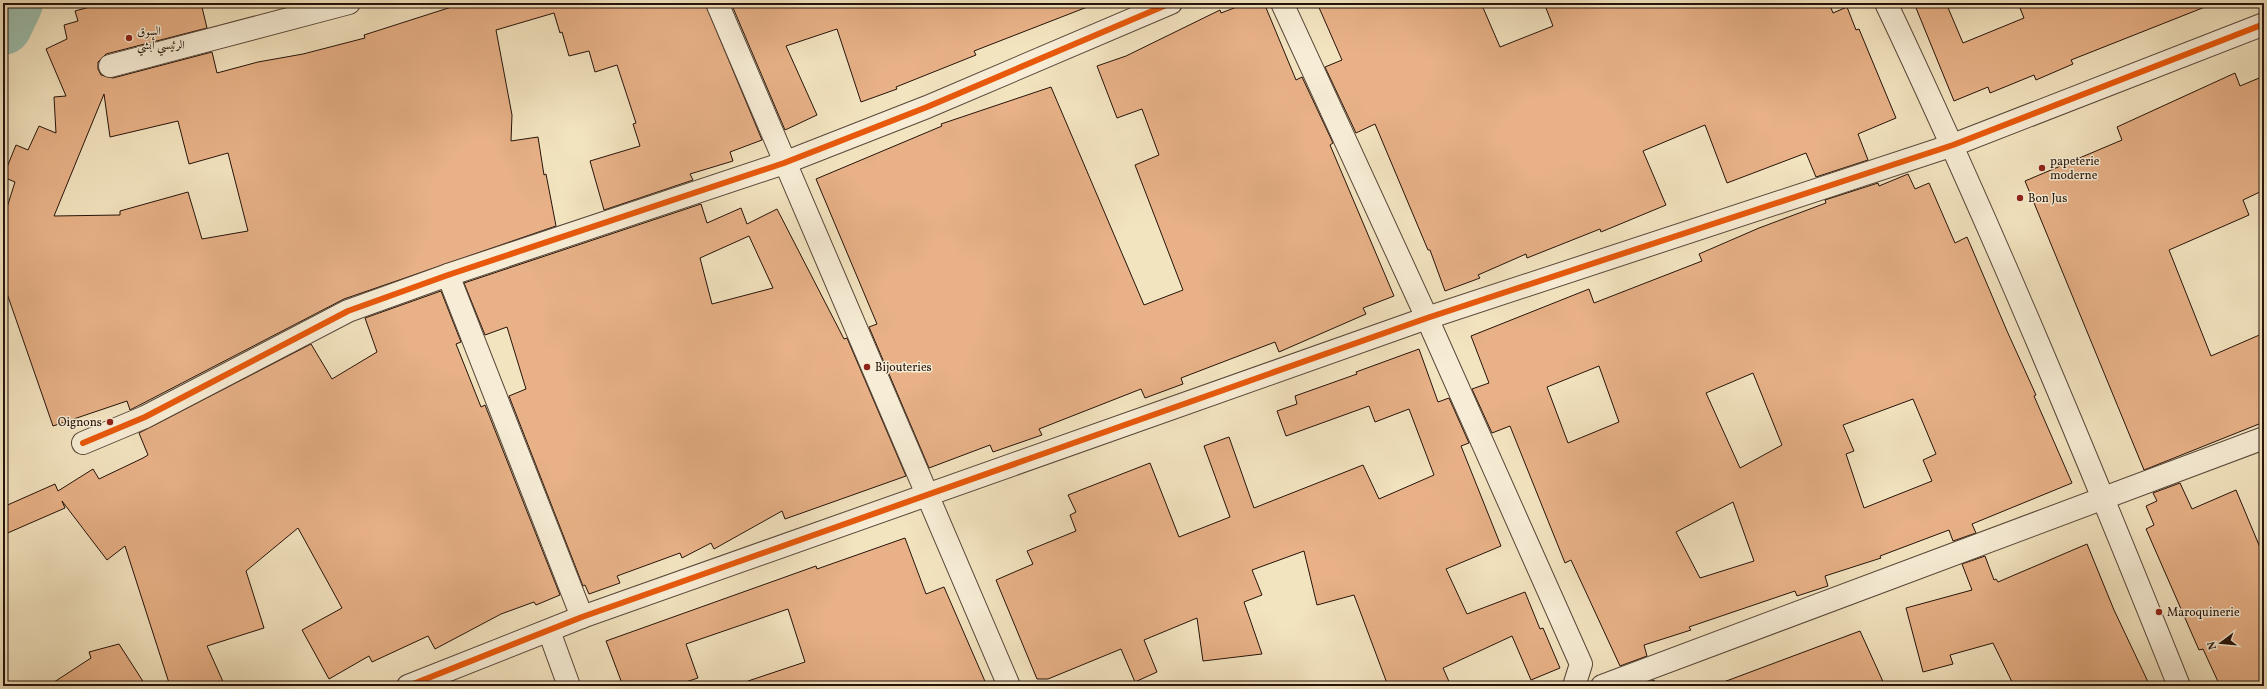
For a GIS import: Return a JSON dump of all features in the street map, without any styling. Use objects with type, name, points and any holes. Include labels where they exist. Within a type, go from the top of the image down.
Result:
[{"type":"street","points":[[110,66],[349,3]]},
{"type":"street","points":[[717,3],[784,163],[1009,686]]},
{"type":"street","points":[[83,443],[145,417],[348,311],[448,275],[784,163],[927,107],[1171,3]]},
{"type":"street","points":[[1282,3],[1427,318],[1581,664],[1574,686]]},
{"type":"street","points":[[1886,3],[1953,144],[2104,499],[2179,686]]},
{"type":"street","points":[[408,686],[549,632],[582,617],[1427,318],[1953,144],[2264,24]]},
{"type":"street","points":[[448,275],[582,617]]},
{"type":"street","points":[[1602,686],[2264,438]]},
{"type":"street","points":[[549,632],[569,686]]},
{"type":"building","points":[[104,3],[201,3],[207,28],[106,54],[98,62],[98,69],[101,75],[113,78],[212,52],[217,73],[258,62],[303,54],[365,38],[364,35],[464,3],[705,3],[762,140],[730,152],[733,161],[690,174],[693,180],[604,210],[590,161],[640,146],[633,124],[636,123],[617,65],[595,72],[589,51],[569,56],[562,32],[560,33],[554,13],[496,30],[512,115],[511,141],[538,137],[544,175],[546,174],[556,226],[344,299],[130,410],[127,401],[53,426],[3,282],[3,220],[15,182],[3,177],[16,145],[28,150],[39,126],[56,133],[54,97],[66,96],[46,49],[67,39],[64,25],[78,21],[75,11]],"holes":[[[104,94],[110,137],[178,121],[189,164],[228,153],[248,231],[202,239],[188,192],[120,211],[120,215],[54,216]]]},
{"type":"building","points":[[731,3],[1095,4],[974,51],[976,55],[896,87],[897,89],[861,102],[837,29],[786,46],[817,115],[785,130]]},
{"type":"building","points":[[1247,3],[1264,3],[1296,80],[1302,77],[1333,143],[1330,145],[1394,296],[1363,308],[1366,314],[1279,352],[1275,342],[1181,378],[1183,384],[1145,398],[1141,389],[1039,429],[1042,435],[993,452],[990,445],[929,468],[869,327],[877,324],[816,179],[942,126],[941,124],[1051,87],[1144,305],[1183,290],[1135,165],[1159,155],[1142,109],[1117,118],[1097,66],[1126,56],[1220,10],[1221,13]]},
{"type":"building","points":[[1317,3],[1481,3],[1500,47],[1553,26],[1544,3],[1829,3],[1833,13],[1847,7],[1856,30],[1859,29],[1896,118],[1858,134],[1868,160],[1816,177],[1806,153],[1727,183],[1705,125],[1643,151],[1666,205],[1601,232],[1600,229],[1527,258],[1526,254],[1478,275],[1480,278],[1445,291],[1430,250],[1428,250],[1375,124],[1356,133],[1325,67],[1342,60]]},
{"type":"building","points":[[1914,3],[1946,3],[1963,43],[2024,18],[2018,3],[2209,3],[2210,5],[2071,60],[2073,64],[2036,80],[2034,75],[1990,93],[1988,87],[1954,101]]},
{"type":"building","points":[[2235,73],[2240,86],[2264,76],[2264,190],[2243,200],[2249,215],[2169,250],[2211,356],[2264,333],[2264,422],[2144,470],[2025,181],[2122,140],[2117,127]]},
{"type":"building","points":[[1908,174],[1915,189],[1929,183],[1955,243],[1967,237],[2036,395],[2034,396],[2072,483],[1972,524],[1976,533],[1953,541],[1949,530],[1880,556],[1881,558],[1825,576],[1828,586],[1797,596],[1795,591],[1689,627],[1691,630],[1644,645],[1647,656],[1620,666],[1571,560],[1565,563],[1510,426],[1492,433],[1472,389],[1489,383],[1471,336],[1589,289],[1594,303],[1702,261],[1699,254],[1759,228],[1826,203],[1825,200],[1878,183],[1879,186]],"holes":[[[1599,366],[1619,422],[1568,443],[1547,387]],[[1753,373],[1782,445],[1740,468],[1706,393]],[[1913,399],[1936,454],[1923,460],[1932,481],[1864,508],[1846,454],[1854,451],[1843,425]],[[1733,502],[1754,561],[1700,578],[1676,532]]]},
{"type":"building","points":[[701,204],[707,223],[741,208],[747,224],[777,209],[844,339],[847,338],[906,476],[785,519],[782,511],[714,549],[711,543],[682,558],[680,553],[617,576],[620,583],[589,594],[585,585],[583,586],[509,396],[526,389],[507,327],[485,335],[464,283]],"holes":[[[749,236],[773,288],[712,304],[700,258]]]},
{"type":"building","points":[[441,291],[461,342],[456,344],[481,407],[485,405],[560,595],[536,605],[534,602],[501,614],[435,649],[428,636],[372,662],[369,656],[329,679],[302,630],[342,608],[298,528],[246,571],[264,628],[207,646],[225,686],[170,686],[125,546],[107,560],[62,501],[65,508],[3,535],[3,507],[55,484],[58,491],[93,469],[99,479],[143,458],[148,455],[139,433],[311,344],[332,379],[377,352],[365,318]]},
{"type":"building","points":[[1419,349],[1438,402],[1449,398],[1469,443],[1461,446],[1501,546],[1446,569],[1467,614],[1525,592],[1540,629],[1543,628],[1560,668],[1531,680],[1512,636],[1443,668],[1451,686],[1388,686],[1354,595],[1317,605],[1304,551],[1252,570],[1262,595],[1244,602],[1262,654],[1203,661],[1197,618],[1144,640],[1157,672],[1135,682],[1121,649],[1048,679],[1037,679],[996,580],[1033,564],[1027,551],[1076,531],[1070,515],[1076,512],[1068,495],[1150,463],[1179,537],[1230,517],[1204,446],[1229,437],[1254,508],[1363,465],[1379,499],[1434,475],[1409,409],[1375,422],[1369,406],[1286,436],[1277,411],[1297,404],[1295,396],[1357,374],[1356,372]]},
{"type":"building","points":[[2180,483],[2192,509],[2236,490],[2264,557],[2264,686],[2220,686],[2203,649],[2199,650],[2146,529],[2154,525],[2146,506],[2157,501],[2153,493]]},
{"type":"building","points":[[905,538],[926,594],[944,587],[987,686],[749,686],[748,681],[805,662],[788,609],[686,644],[698,678],[673,686],[623,686],[606,641],[816,566],[817,569]]},
{"type":"building","points":[[2087,544],[2114,610],[2150,686],[2014,686],[1993,643],[1950,655],[1953,664],[1923,672],[1906,608],[1972,590],[1962,564],[1985,556],[1994,580],[1996,579],[1998,582]]},
{"type":"building","points":[[1860,631],[1885,686],[1722,686],[1721,683]]},
{"type":"building","points":[[119,644],[146,686],[48,686],[91,658],[89,652]]},
{"type":"building","points":[[1654,680],[1656,686],[1638,686]]},
{"type":"waterway","points":[[3,26],[14,3]]},
{"type":"cycle path","points":[[83,443],[145,417],[348,311],[448,275],[784,163],[927,107],[1171,3]]},
{"type":"cycle path","points":[[408,686],[582,617],[1427,318],[1953,145],[2264,24]]},
{"type":"place","name":"السوق الرئيسي أبشي","points":[[129,38]]},
{"type":"place","name":"papeterie moderne","points":[[2042,168]]},
{"type":"place","name":"Bon Jus","points":[[2020,198]]},
{"type":"place","name":"Bijouteries","points":[[867,367]]},
{"type":"place","name":"Oignons","points":[[110,422]]},
{"type":"place","name":"Maroquinerie","points":[[2159,612]]}]
